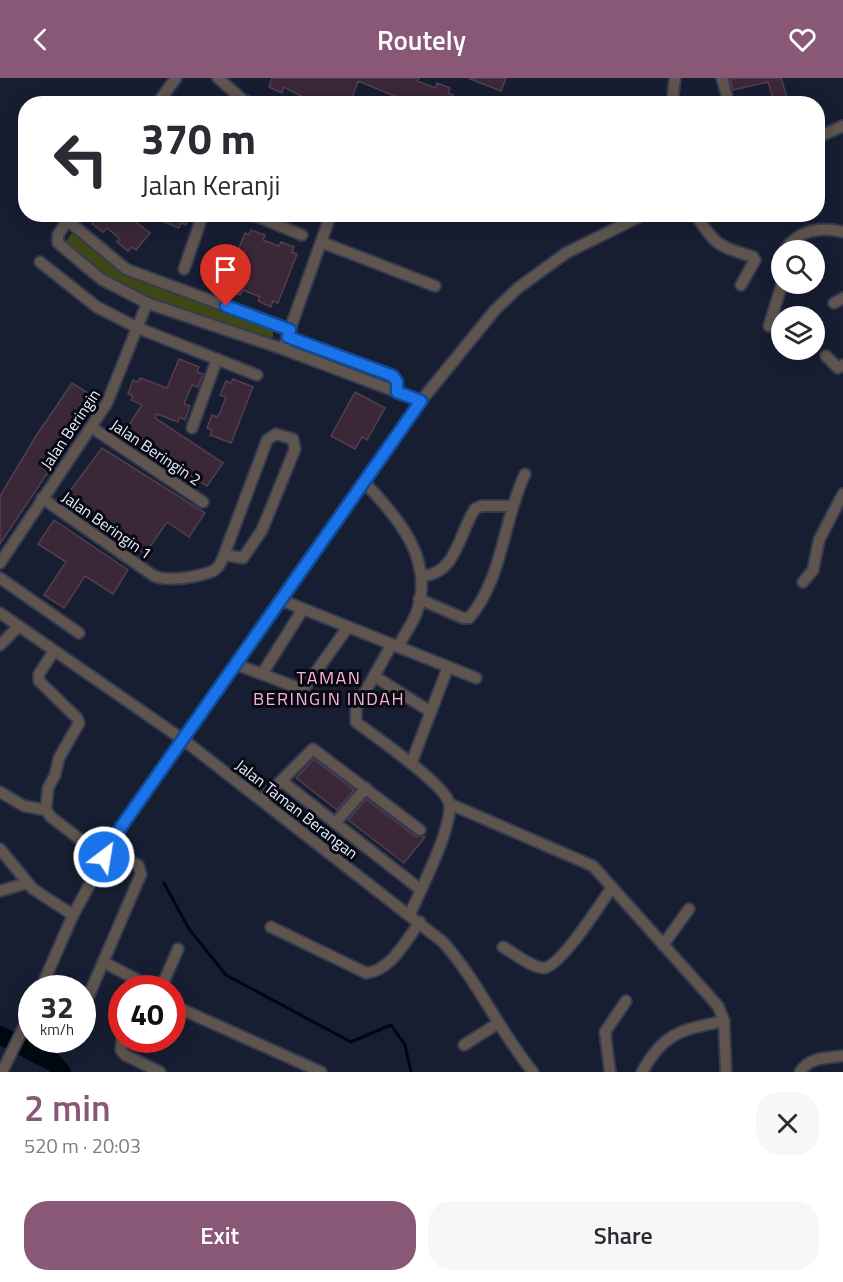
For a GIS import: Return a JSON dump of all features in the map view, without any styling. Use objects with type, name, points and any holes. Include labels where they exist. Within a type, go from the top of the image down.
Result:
[{"type":"street","points":[[163,96],[176,78]]},
{"type":"street","points":[[218,78],[239,96]]},
{"type":"street","points":[[673,96],[675,78]]},
{"type":"street","points":[[722,78],[727,96]]},
{"type":"street","points":[[825,134],[843,126]]},
{"type":"street","points":[[66,222],[57,240],[61,248],[101,279],[147,303],[283,349],[421,401]]},
{"type":"street","points":[[75,222],[126,268],[393,376],[397,382],[397,392]]},
{"type":"street","points":[[184,268],[200,222]]},
{"type":"street","points":[[270,222],[302,235]]},
{"type":"street","points":[[283,349],[328,222]]},
{"type":"street","points":[[47,975],[73,915],[105,854],[421,401],[495,310],[518,288],[566,252],[628,222]]},
{"type":"street","points":[[701,222],[719,244],[729,251],[755,260],[741,285]]},
{"type":"street","points":[[794,240],[815,229],[843,232]]},
{"type":"street","points":[[321,242],[435,286]]},
{"type":"street","points":[[40,262],[97,307],[138,328],[257,375]]},
{"type":"street","points":[[769,326],[779,294]]},
{"type":"street","name":"Jalan Beringin","points":[[0,563],[115,388],[147,303]]},
{"type":"street","points":[[826,356],[838,368],[843,365]]},
{"type":"street","points":[[192,428],[217,359]]},
{"type":"street","name":"Jalan Beringin 2","points":[[91,427],[203,502]]},
{"type":"street","points":[[276,434],[293,439],[295,449],[255,544],[243,558],[224,555],[267,440],[276,434]]},
{"type":"street","points":[[419,599],[452,615],[470,618],[489,592],[511,506],[525,474]]},
{"type":"street","points":[[364,482],[392,511],[410,539],[421,576],[416,615],[374,676],[356,708],[356,722],[440,788],[450,804],[593,866],[718,1006],[724,1021],[726,1072]]},
{"type":"street","points":[[803,582],[813,570],[821,535],[843,494]]},
{"type":"street","name":"Jalan Beringin 1","points":[[42,498],[154,576],[167,580],[214,570],[224,555]]},
{"type":"street","points":[[421,576],[445,567],[460,544],[475,509],[481,506],[511,506]]},
{"type":"street","points":[[0,578],[79,633]]},
{"type":"street","points":[[281,600],[476,678]]},
{"type":"street","points":[[262,674],[303,609]]},
{"type":"street","name":"Jalan Taman Berangan","points":[[0,613],[184,741],[420,922],[454,954],[497,1024],[533,1072]]},
{"type":"street","points":[[0,645],[19,626]]},
{"type":"street","points":[[237,665],[303,690],[348,627]]},
{"type":"street","points":[[54,651],[39,674],[39,681],[77,718],[79,723],[59,758],[57,770],[45,799],[46,810],[51,817],[105,854],[138,865],[141,874],[96,978]]},
{"type":"street","points":[[411,764],[448,667]]},
{"type":"street","points":[[374,676],[431,712]]},
{"type":"street","points":[[262,800],[272,788],[283,782],[313,749],[420,830]]},
{"type":"street","points":[[283,782],[421,890]]},
{"type":"street","points":[[335,823],[366,788]]},
{"type":"street","points":[[0,792],[24,806],[46,810]]},
{"type":"street","points":[[410,914],[447,827],[450,804]]},
{"type":"street","points":[[0,849],[27,883],[73,915]]},
{"type":"street","points":[[0,891],[27,883]]},
{"type":"street","points":[[503,947],[536,966],[545,968],[552,964],[576,939],[612,887]]},
{"type":"street","points":[[663,945],[690,909]]},
{"type":"street","points":[[271,927],[366,973],[376,972],[387,964],[420,922]]},
{"type":"street","points":[[167,975],[178,949]]},
{"type":"street","points":[[103,962],[130,975]]},
{"type":"street","points":[[610,1072],[605,1032],[626,1001]]},
{"type":"street","points":[[186,1011],[321,1072]]},
{"type":"street","points":[[642,1072],[653,1052],[666,1038],[724,1021]]},
{"type":"street","points":[[465,1046],[497,1024]]},
{"type":"street","points":[[2,1071],[18,1038]]},
{"type":"street","points":[[123,1053],[160,1072]]},
{"type":"street","points":[[800,1072],[810,1062],[843,1056]]},
{"type":"green space","points":[[71,234],[76,234],[125,272],[273,330],[273,337],[270,339],[205,319],[119,284],[67,247],[66,241]]},
{"type":"building","points":[[272,78],[419,78],[417,81],[435,88],[437,83],[450,88],[448,93],[453,95],[395,96],[358,81],[353,96],[301,96],[284,87],[282,93],[269,87]]},
{"type":"building","points":[[468,78],[506,78],[501,91]]},
{"type":"building","points":[[730,78],[781,78],[787,96],[772,96],[768,82],[733,90]]},
{"type":"building","points":[[94,222],[136,222],[150,233],[136,250],[132,247],[128,251],[117,242],[120,239],[107,228],[103,232],[92,224]]},
{"type":"building","points":[[164,222],[187,222],[186,225],[181,223],[179,228]]},
{"type":"building","points":[[251,230],[265,235],[263,240],[279,246],[281,242],[294,247],[292,252],[297,254],[278,303],[273,301],[271,307],[258,301],[260,297],[243,290],[240,295],[227,290],[229,284],[225,283],[245,233],[249,235]]},
{"type":"building","points":[[179,359],[199,367],[197,372],[203,374],[198,387],[192,385],[184,404],[190,406],[185,420],[179,417],[178,422],[157,414],[155,418],[223,463],[207,486],[123,434],[142,405],[131,400],[133,396],[128,394],[133,380],[138,382],[140,378],[167,388]]},
{"type":"building","points":[[233,379],[253,387],[231,443],[210,435],[212,430],[207,428],[212,415],[217,417],[220,413],[226,397],[220,395],[226,381],[231,383]]},
{"type":"building","points":[[72,383],[97,399],[0,544],[0,496],[36,436]]},
{"type":"building","points":[[355,392],[385,408],[367,440],[362,437],[355,449],[331,436]]},
{"type":"building","points":[[102,448],[205,513],[189,537],[167,522],[145,554],[64,499]]},
{"type":"building","points":[[54,520],[128,570],[113,594],[85,576],[64,608],[44,595],[66,562],[38,544]]},
{"type":"building","points":[[314,759],[354,790],[337,810],[296,778]]},
{"type":"building","points":[[366,799],[415,836],[425,837],[404,863],[348,820]]},
{"type":"waterway","points":[[164,883],[189,929],[226,975],[351,1042],[391,1025],[405,1045],[411,1072]]},
{"type":"waterway","points":[[0,1035],[54,1063],[62,1072]]},
{"type":"district","name":"TAMAN BERINGIN INDAH","points":[[329,688]]},
{"type":"route","points":[[104,857],[121,827],[184,741],[421,401],[397,392],[397,382],[393,376],[288,337],[290,330],[226,306]]}]
